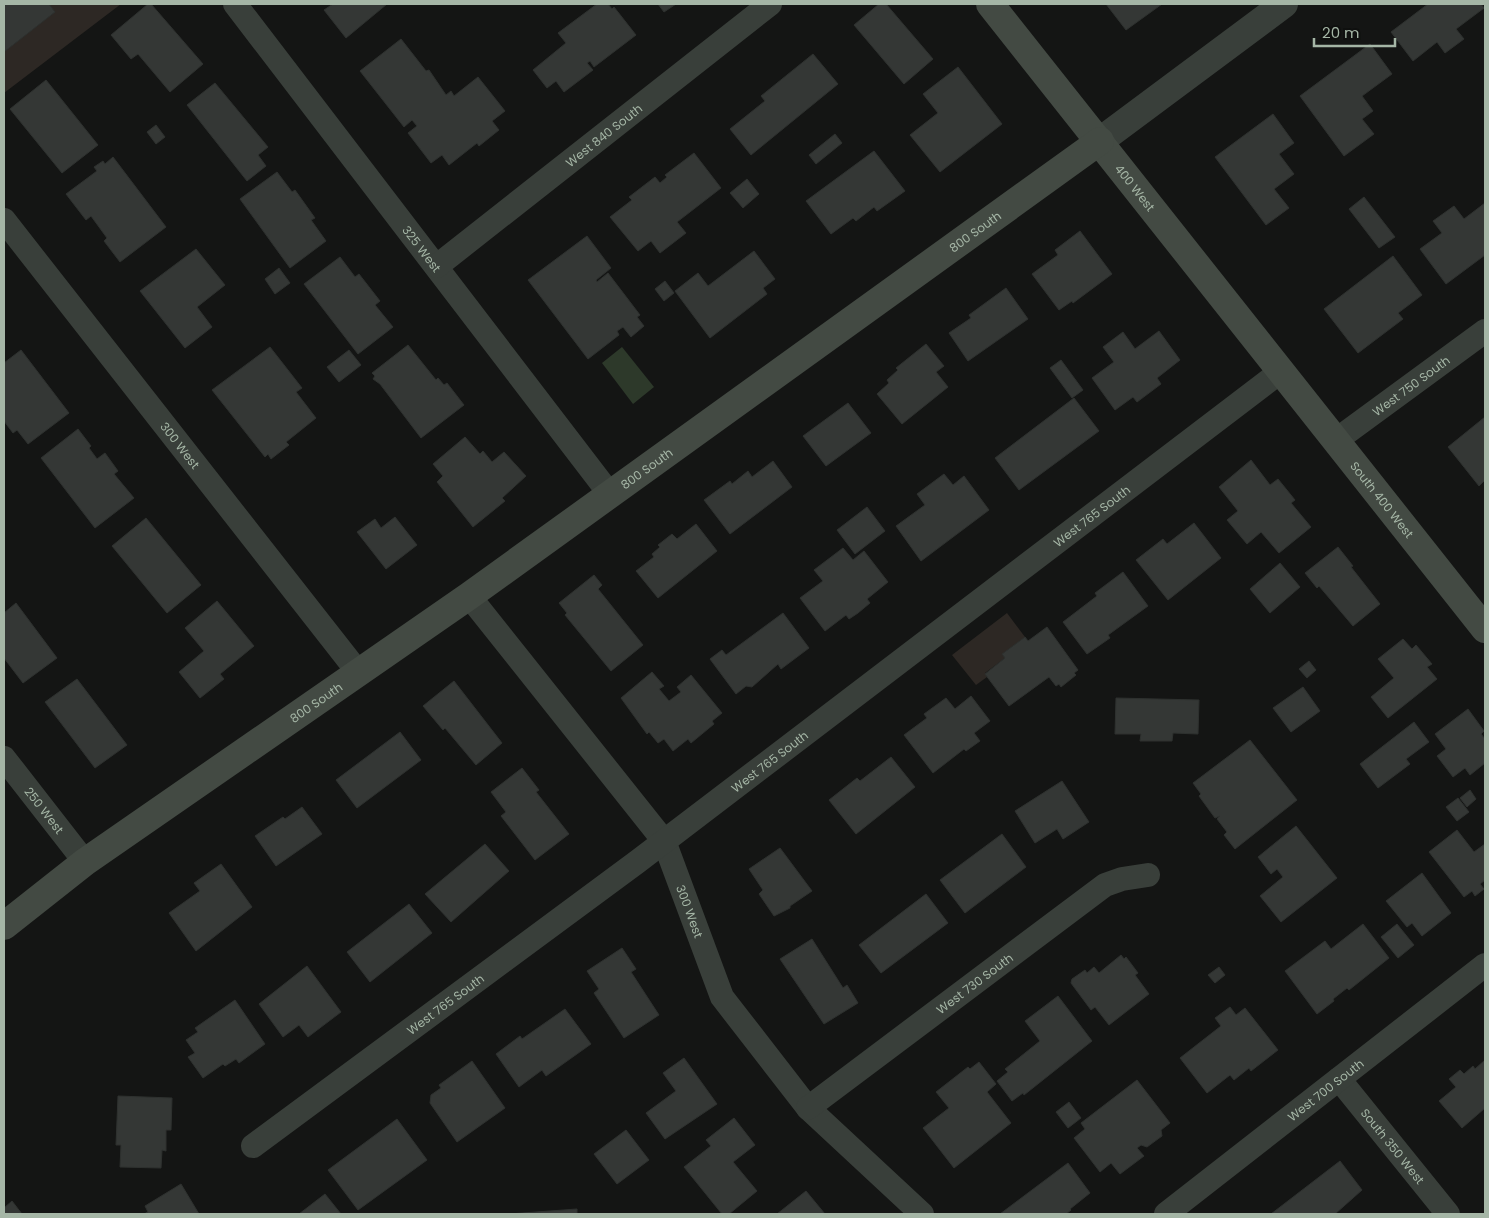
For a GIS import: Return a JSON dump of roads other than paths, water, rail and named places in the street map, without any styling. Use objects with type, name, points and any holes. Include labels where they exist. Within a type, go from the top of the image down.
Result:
[{"type":"main road","name":"400 West","points":[[990,4],[1100,141],[1280,372]]},
{"type":"main road","name":"800 South","points":[[4,926],[85,862],[468,596],[1100,141]]},
{"type":"main road","name":"South 400 West","points":[[1280,372],[1485,629]]},
{"type":"street","name":"325 West","points":[[235,4],[437,266],[609,494]]},
{"type":"street","name":"West 840 South","points":[[437,266],[770,4]]},
{"type":"street","name":"800 South","points":[[1100,141],[1284,4]]},
{"type":"street","name":"300 West","points":[[4,220],[358,672]]},
{"type":"street","name":"West 750 South","points":[[1335,441],[1485,331]]},
{"type":"street","name":"West 765 South","points":[[253,1146],[664,841],[1280,372]]},
{"type":"street","name":"300 West","points":[[468,596],[664,841],[722,997],[808,1108],[922,1214]]},
{"type":"street","name":"250 West","points":[[4,758],[85,862]]},
{"type":"street","name":"West 730 South","points":[[808,1108],[1105,885],[1122,879],[1148,875]]},
{"type":"street","name":"West 700 South","points":[[1166,1214],[1485,965]]},
{"type":"street","name":"South 350 West","points":[[1339,1079],[1448,1214]]}]
